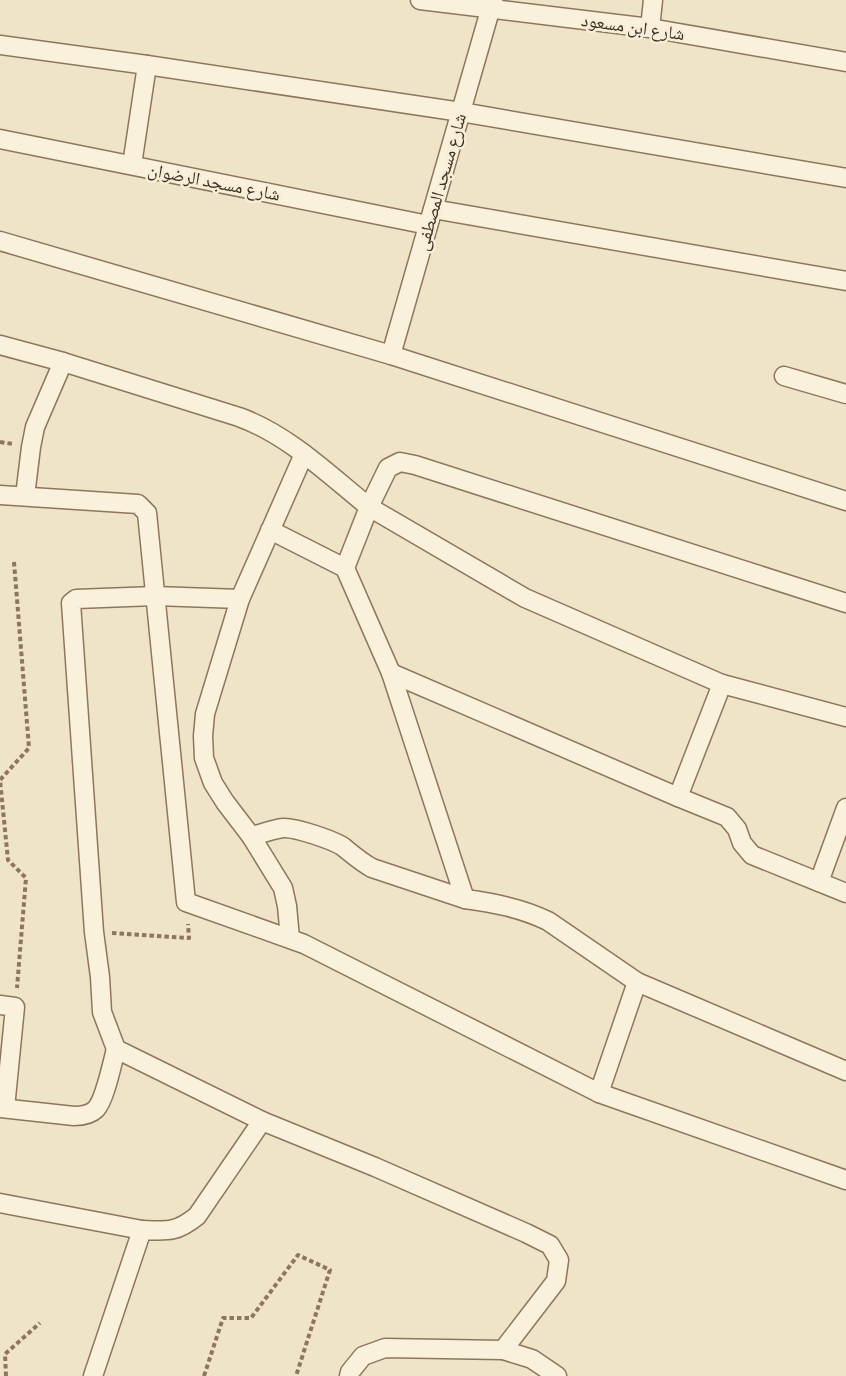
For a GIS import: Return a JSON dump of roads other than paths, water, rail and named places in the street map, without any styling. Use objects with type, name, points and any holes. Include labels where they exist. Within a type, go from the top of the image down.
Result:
[{"type":"street","name":"شارع ابن مسعود","points":[[420,0],[492,4],[650,28],[846,62]]},
{"type":"street","points":[[650,28],[653,0]]},
{"type":"street","name":"شارع مسجد المصطفى","points":[[391,355],[492,4]]},
{"type":"street","points":[[0,45],[461,112],[846,178]]},
{"type":"street","points":[[132,165],[147,65]]},
{"type":"street","name":"شارع مسجد الرضوان","points":[[0,139],[132,165],[431,217],[846,281]]},
{"type":"street","points":[[0,241],[391,355],[846,501]]},
{"type":"street","points":[[0,345],[63,362],[257,424],[304,454],[369,507],[525,598],[722,684],[846,717]]},
{"type":"street","points":[[25,496],[35,427],[63,362]]},
{"type":"street","points":[[784,376],[846,394]]},
{"type":"street","points":[[290,938],[283,888],[251,836],[213,783],[204,758],[203,747],[205,714],[240,599],[304,454]]},
{"type":"street","points":[[345,568],[369,507],[388,468],[400,462],[846,603]]},
{"type":"street","points":[[0,495],[138,504],[147,513],[186,902],[290,938],[340,960],[599,1093],[846,1180]]},
{"type":"street","points":[[270,530],[345,568],[391,673],[465,899]]},
{"type":"street","points":[[7,1006],[2,1108],[74,1116],[85,1115],[95,1109],[101,1099],[116,1049],[102,1012],[94,932],[71,603],[76,599],[155,596],[240,599]]},
{"type":"street","points":[[391,673],[727,817],[752,855],[846,893]]},
{"type":"street","points":[[678,797],[722,684]]},
{"type":"street","points":[[819,882],[846,808]]},
{"type":"street","points":[[251,836],[290,828],[331,840],[372,868],[465,899],[518,908],[548,921],[637,982],[846,1071]]},
{"type":"street","points":[[599,1093],[637,982]]},
{"type":"street","points":[[116,1049],[262,1121],[550,1245],[559,1260],[556,1281],[503,1350]]},
{"type":"street","points":[[0,1203],[142,1230],[175,1229],[184,1226],[197,1216],[262,1121]]},
{"type":"street","points":[[93,1376],[142,1230]]},
{"type":"street","points":[[349,1376],[363,1356],[385,1348],[503,1350],[532,1359],[557,1376]]}]
